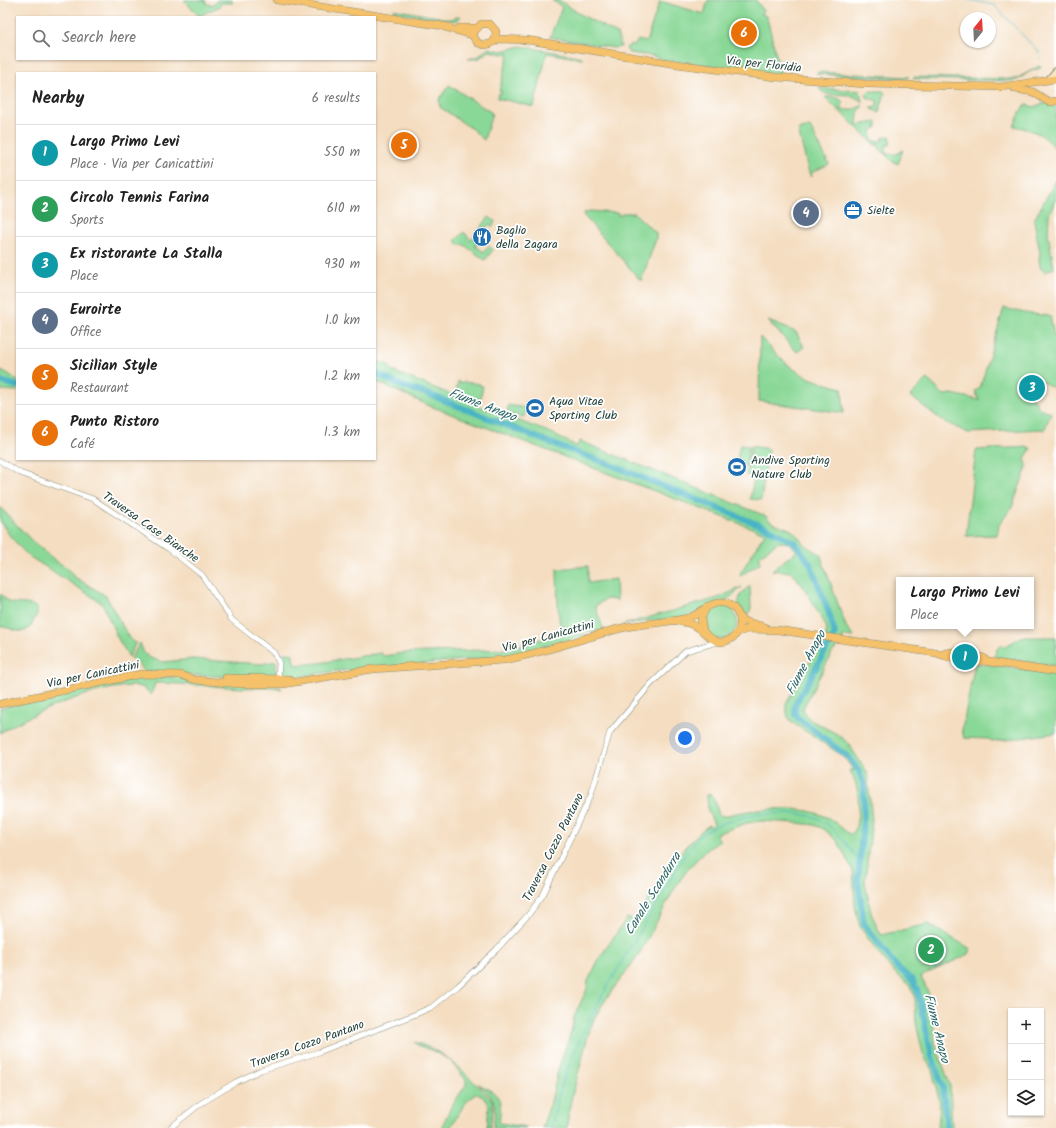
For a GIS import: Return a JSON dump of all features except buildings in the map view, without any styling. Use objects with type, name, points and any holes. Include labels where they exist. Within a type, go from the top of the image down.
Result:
[{"type":"main road","points":[[277,0],[444,27],[476,28],[481,24],[488,23],[493,26],[496,31],[495,40]]},
{"type":"main road","points":[[444,27],[475,38]]},
{"type":"main road","points":[[476,28],[475,38],[478,43],[484,45],[490,44],[495,40],[527,40]]},
{"type":"main road","points":[[496,31],[527,40]]},
{"type":"main road","name":"Via per Floridia","points":[[527,40],[676,64],[775,77],[879,85],[1001,87]]},
{"type":"main road","points":[[1045,100],[1041,95],[1040,89],[1050,80],[1056,71]]},
{"type":"main road","points":[[1001,87],[1027,85],[1050,80]]},
{"type":"main road","points":[[1001,87],[1029,91],[1045,100],[1056,101]]},
{"type":"main road","points":[[677,621],[697,615],[712,605],[724,603],[735,608],[740,618],[744,621],[778,630]]},
{"type":"main road","points":[[704,633],[701,619],[706,608]]},
{"type":"main road","points":[[738,632],[740,618]]},
{"type":"main road","points":[[677,621],[692,624],[717,642],[729,640],[738,632],[749,629],[778,630],[936,653],[952,653],[966,650],[970,654],[984,658],[1056,670]]},
{"type":"main road","name":"Via per Canicattini","points":[[0,704],[141,674],[180,675],[196,680],[239,684],[351,672],[504,660],[536,653],[622,628],[649,622],[677,621]]},
{"type":"main road","points":[[961,651],[958,657],[964,662]]},
{"type":"main road","points":[[936,653],[964,662],[983,661],[1056,670]]},
{"type":"main road","points":[[964,662],[970,659],[970,654]]},
{"type":"main road","name":"Via per Canicattini","points":[[190,678],[280,679]]},
{"type":"street","name":"Traversa Case Bianche","points":[[0,461],[20,473],[93,499],[169,548],[202,575],[232,620],[274,653],[279,663],[280,679]]},
{"type":"street","points":[[700,646],[704,633]]},
{"type":"street","name":"Traversa Cozzo Pantano","points":[[170,1128],[200,1104],[236,1082],[277,1065],[319,1052],[432,1006],[446,996],[481,965],[529,914],[543,895],[590,795],[610,732],[656,679],[686,651],[717,642]]},
{"type":"green space","points":[[184,0],[205,0],[207,4],[212,5],[215,4],[217,0],[231,0],[233,3],[221,3],[220,6],[199,16]]},
{"type":"green space","points":[[552,0],[559,0],[580,14],[617,34],[621,47],[614,48],[550,37],[562,7]]},
{"type":"green space","points":[[708,0],[756,0],[763,10],[761,14],[766,16],[768,22],[781,75],[664,60],[653,56],[629,53],[626,48],[632,44],[634,46],[638,40],[646,42],[660,1],[704,14]]},
{"type":"green space","points":[[393,9],[449,19],[461,16],[458,20],[448,21],[394,12]]},
{"type":"green space","points":[[521,46],[582,57],[582,59],[547,53],[534,107],[497,98],[498,94],[501,94],[501,91],[499,91],[509,53],[502,54],[489,51],[478,59],[468,59],[479,56],[488,48],[502,51]]},
{"type":"green space","points":[[1039,66],[1041,67],[1013,81],[914,79],[913,77],[1016,79]]},
{"type":"green space","points":[[818,72],[909,77],[906,79],[816,74]]},
{"type":"green space","points":[[449,85],[492,113],[484,140],[472,129],[440,107],[439,100]]},
{"type":"green space","points":[[818,88],[860,91],[862,102],[850,95],[828,94]]},
{"type":"green space","points":[[869,91],[883,91],[885,93],[879,113],[872,109],[872,107],[875,108],[878,101],[868,98],[866,94]]},
{"type":"green space","points":[[825,97],[838,98],[844,103],[842,104],[842,110],[852,110],[863,105],[858,113],[857,125],[877,122],[877,127],[871,132],[872,141],[882,141],[882,138],[890,136],[890,145],[886,145],[886,154],[897,154],[903,150],[898,164],[892,161],[879,148],[879,145],[877,144],[876,146]]},
{"type":"green space","points":[[1044,103],[1056,107],[1056,150],[1043,136],[1027,129],[1014,126],[1023,107],[1027,105],[1034,107]]},
{"type":"green space","points":[[810,127],[829,164],[811,173],[812,176],[810,176],[798,130]]},
{"type":"green space","points":[[1056,180],[1056,198],[1049,215],[1048,233],[1054,268],[1044,272],[1040,267],[1040,253],[1034,220]]},
{"type":"green space","points":[[590,211],[618,213],[619,216],[623,213],[634,213],[656,233],[656,239],[641,281],[584,216],[584,213]]},
{"type":"green space","points":[[489,217],[495,221],[493,227],[489,224],[485,229],[491,234],[487,239],[481,238],[475,246],[484,252],[489,246],[493,250],[485,260],[463,244],[461,246],[455,241],[464,232],[471,240]]},
{"type":"green space","points":[[1004,308],[1025,313],[1050,316],[1056,345],[1056,389],[1031,376],[1023,390],[1027,393],[1026,395],[1036,401],[1036,406],[1051,413],[1044,431],[1042,429],[968,433],[943,421],[910,396],[927,379],[944,395],[952,394],[979,400],[975,391],[980,388]]},
{"type":"green space","points":[[768,321],[796,332],[804,347],[797,352]]},
{"type":"green space","points":[[760,337],[796,371],[815,380],[842,388],[844,413],[759,401]]},
{"type":"green space","points":[[376,360],[388,365],[392,371],[455,396],[458,381],[460,383],[480,384],[480,386],[483,386],[479,406],[554,434],[575,446],[577,446],[580,441],[766,516],[770,521],[791,530],[806,546],[820,554],[847,629],[854,637],[843,636],[841,644],[839,644],[832,653],[803,708],[805,714],[812,721],[837,734],[848,743],[867,772],[872,820],[865,882],[871,913],[881,935],[928,924],[971,949],[969,954],[921,977],[929,994],[929,1004],[933,1016],[935,1043],[950,1085],[952,1128],[938,1128],[940,1104],[932,1070],[923,1054],[916,1023],[915,996],[909,985],[893,971],[860,927],[855,906],[853,871],[838,842],[824,829],[814,825],[761,821],[747,823],[716,834],[720,841],[705,851],[682,878],[638,955],[595,1017],[572,1096],[567,1128],[542,1128],[552,1098],[558,1070],[572,1029],[574,1017],[587,989],[588,981],[600,957],[627,918],[636,921],[676,857],[697,835],[709,825],[711,827],[714,824],[708,811],[707,795],[710,793],[715,802],[719,815],[724,816],[747,811],[774,809],[801,810],[814,812],[828,818],[849,834],[853,833],[855,830],[858,815],[856,784],[849,770],[854,771],[846,760],[834,750],[793,723],[788,717],[786,703],[822,641],[825,641],[827,628],[803,586],[791,572],[772,570],[797,551],[790,543],[778,542],[760,555],[760,563],[740,576],[765,533],[430,406],[376,381]]},
{"type":"green space","points":[[0,371],[7,373],[16,379],[16,391],[0,390]]},
{"type":"green space","points":[[508,405],[526,408],[524,417],[507,414]]},
{"type":"green space","points":[[740,445],[749,446],[746,466],[736,464]]},
{"type":"green space","points":[[751,446],[769,449],[764,478],[746,475]]},
{"type":"green space","points":[[1029,447],[1031,449],[1025,458],[1027,467],[1012,507],[999,525],[997,535],[966,536],[976,450]]},
{"type":"green space","points":[[754,478],[764,480],[761,500],[750,499]]},
{"type":"green space","points":[[0,507],[31,540],[57,562],[68,568],[73,576],[106,596],[129,638],[134,643],[136,642],[129,657],[117,637],[104,607],[99,601],[27,555],[10,536],[2,524],[0,520]]},
{"type":"green space","points":[[588,566],[588,583],[616,579],[617,600],[606,599],[595,606],[603,628],[602,631],[593,632],[563,626],[560,627],[557,569]]},
{"type":"green space","points":[[750,586],[751,608],[747,620],[741,615],[739,602],[743,592]]},
{"type":"green space","points":[[742,587],[727,600],[685,617],[622,625],[718,598]]},
{"type":"green space","points":[[0,594],[9,602],[34,606],[37,609],[32,625],[28,629],[21,631],[0,627]]},
{"type":"green space","points":[[717,605],[723,605],[727,606],[734,612],[737,622],[736,629],[730,636],[723,639],[717,639],[713,638],[706,632],[703,625],[703,619],[704,615],[710,608]]},
{"type":"green space","points":[[561,631],[589,635],[511,656],[337,671],[287,678],[281,676],[281,662],[279,655],[287,653],[293,654],[295,665],[319,663],[381,653],[384,656],[403,653],[507,649],[552,636],[552,632]]},
{"type":"green space","points":[[1021,637],[1056,637],[1056,666],[994,657],[997,649],[1002,645],[1006,646]]},
{"type":"green space","points":[[140,643],[144,653],[150,658],[163,662],[193,659],[261,664],[276,661],[276,673],[274,676],[241,677],[144,671],[140,665],[131,658]]},
{"type":"green space","points":[[975,663],[1056,673],[1056,733],[992,742],[989,739],[964,738],[962,730]]},
{"type":"green space","points":[[159,676],[281,687],[281,690],[279,688],[241,688],[155,683],[151,695],[140,687],[121,687],[85,695],[47,709],[13,725],[0,733],[0,708],[140,677]]},
{"type":"green space","points":[[414,1042],[426,1046],[449,1059],[417,1045]]},
{"type":"green space","points":[[451,1061],[492,1100],[493,1108],[490,1128],[487,1128],[489,1105],[481,1095],[476,1094],[467,1100],[450,1128],[441,1128],[452,1105],[466,1085],[466,1080]]},
{"type":"green space","points":[[478,1084],[492,1091],[499,1099],[499,1123],[527,1127],[493,1127],[495,1112],[494,1102],[489,1094]]},
{"type":"waterway","points":[[969,0],[994,5],[1039,52],[1040,59]]},
{"type":"waterway","name":"Fiume Anapo","points":[[376,373],[402,386],[428,394],[558,446],[609,464],[767,528],[795,543],[810,563],[830,616],[835,634],[795,705],[795,714],[798,718],[848,757],[859,771],[864,785],[864,812],[858,881],[864,924],[896,966],[913,981],[918,992],[932,1057],[943,1088],[947,1128]]},
{"type":"waterway","name":"Fiume Anapo","points":[[0,381],[16,386]]},
{"type":"waterway","name":"Canale Scandurra","points":[[551,1128],[559,1093],[575,1050],[585,1029],[630,947],[680,863],[698,838],[708,830],[722,824],[755,815],[773,813],[805,815],[823,821],[840,836],[859,860]]},
{"type":"place","name":"Punto Ristoro","points":[[744,33]]},
{"type":"place","name":"Sicilian Style","points":[[404,145]]},
{"type":"place","name":"Sielte","points":[[853,210]]},
{"type":"place","name":"Euroirte","points":[[806,213]]},
{"type":"place","name":"Baglio della Zagara","points":[[482,237]]},
{"type":"place","name":"Ex ristorante La Stalla","points":[[1032,388]]},
{"type":"place","name":"Aqua Vitae Sporting Club","points":[[535,408]]},
{"type":"place","name":"Andive Sporting Nature Club","points":[[737,467]]},
{"type":"place","name":"Largo Primo Levi","points":[[965,657]]},
{"type":"place","name":"Circolo Tennis Farina","points":[[931,950]]}]
